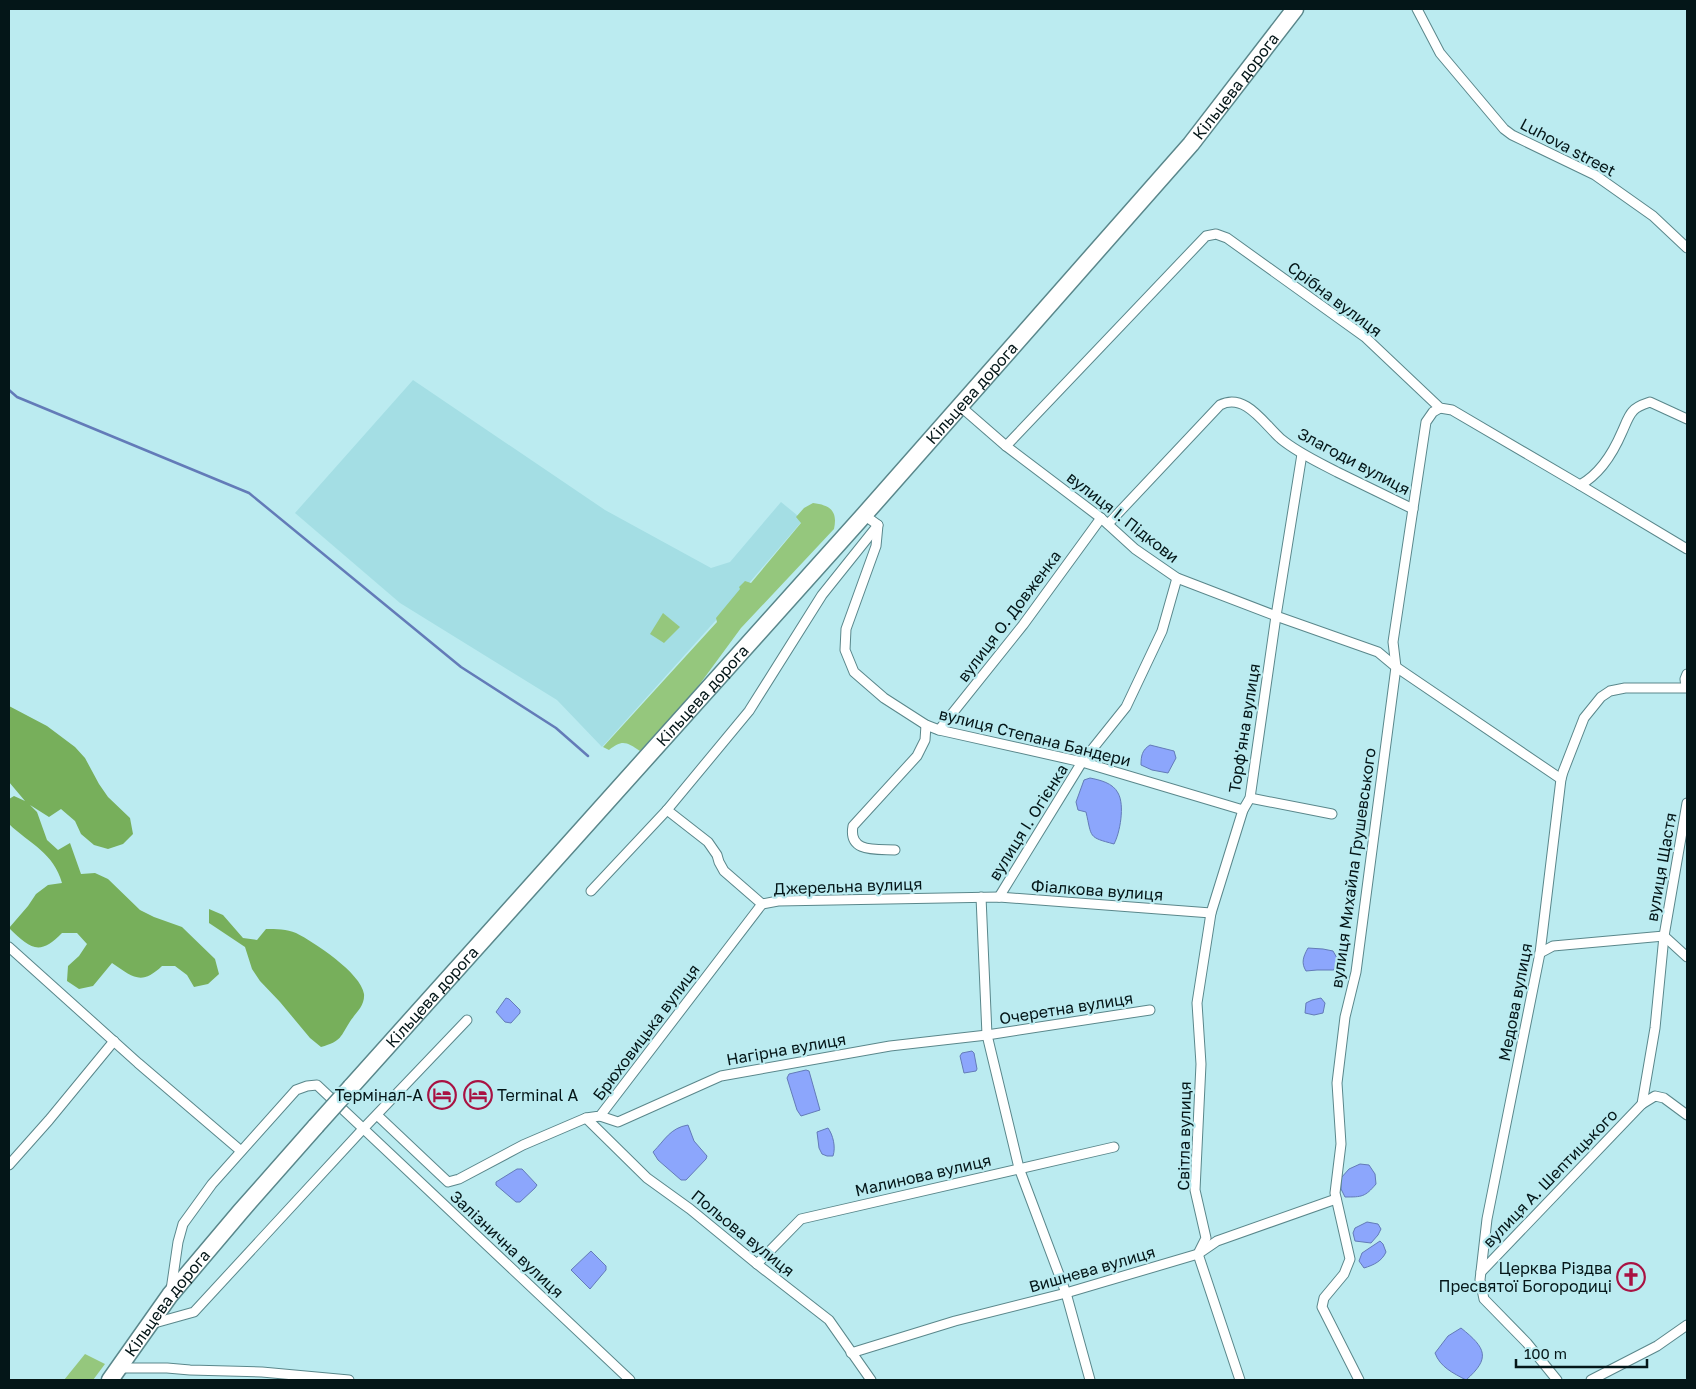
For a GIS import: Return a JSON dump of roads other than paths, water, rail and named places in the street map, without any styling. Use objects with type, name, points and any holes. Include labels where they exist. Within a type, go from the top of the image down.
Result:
[{"type":"highway","name":"Кільцева дорога","points":[[114,1374],[170,1295],[241,1211],[864,515],[1191,144],[1295,9]]},
{"type":"street","name":"Luhova street","points":[[1417,9],[1440,53],[1504,129],[1512,135],[1595,176],[1653,216],[1687,248]]},
{"type":"street","name":"Срібна вулиця","points":[[1006,446],[1206,236],[1216,234],[1227,238],[1365,337],[1440,408],[1452,410],[1687,549]]},
{"type":"street","name":"Злагоди вулиця","points":[[1105,521],[1220,405],[1227,402],[1236,402],[1246,406],[1282,440],[1302,454],[1413,509]]},
{"type":"street","points":[[1580,485],[1603,466],[1616,445],[1632,412],[1638,407],[1650,402],[1687,419]]},
{"type":"street","name":"вулиця І. Підкови","points":[[960,406],[1006,446],[1105,521],[1135,549],[1177,578],[1378,652],[1396,667],[1561,779]]},
{"type":"street","name":"вулиця Михайла Грушевського","points":[[1359,1380],[1322,1307],[1324,1298],[1344,1274],[1350,1259],[1334,1193],[1341,1144],[1337,1083],[1344,1017],[1356,972],[1396,667],[1393,642],[1426,422],[1433,412],[1440,408]]},
{"type":"street","name":"Торф'яна вулиця","points":[[1197,1003],[1211,913],[1243,810],[1250,798],[1302,454]]},
{"type":"street","points":[[590,892],[667,810],[749,711],[822,596],[878,525],[864,515]]},
{"type":"street","name":"вулиця О. Довженка","points":[[939,730],[1105,521]]},
{"type":"street","name":"вулиця Степана Бандери","points":[[878,525],[876,546],[846,630],[845,650],[854,672],[884,698],[939,730],[1082,762],[1243,810]]},
{"type":"street","name":"вулиця І. Огієнка","points":[[999,897],[1082,762],[1126,707],[1162,631],[1177,578]]},
{"type":"street","points":[[1687,674],[1685,679],[1687,688]]},
{"type":"street","name":"Медова вулиця","points":[[1557,1380],[1528,1343],[1484,1299],[1480,1272],[1487,1219],[1540,953],[1561,779],[1584,718],[1601,697],[1610,692],[1625,688],[1687,688]]},
{"type":"street","points":[[895,850],[862,848],[855,843],[852,832],[853,826],[918,756],[925,740],[926,724]]},
{"type":"street","points":[[1250,798],[1332,814]]},
{"type":"street","name":"вулиця Щастя","points":[[1642,1104],[1655,1028],[1664,936],[1687,803]]},
{"type":"street","name":"Джерельна вулиця","points":[[667,810],[708,842],[717,855],[724,871],[762,904],[778,901],[981,897]]},
{"type":"street","points":[[981,897],[986,1035],[1019,1168],[1066,1293],[1090,1380]]},
{"type":"street","name":"Фіалкова вулиця","points":[[981,897],[1211,913]]},
{"type":"street","name":"Брюховицька вулиця","points":[[376,1115],[448,1182],[458,1180],[523,1145],[586,1118],[600,1116],[762,904]]},
{"type":"street","points":[[1540,953],[1552,946],[1664,936],[1687,957]]},
{"type":"street","points":[[9,948],[241,1151]]},
{"type":"street","name":"Світла вулиця","points":[[1197,1003],[1201,1064],[1195,1190],[1206,1238],[1198,1254]]},
{"type":"street","name":"Очеретна вулиця","points":[[986,1035],[1150,1010]]},
{"type":"street","points":[[148,1325],[194,1312],[376,1115],[467,1020]]},
{"type":"street","name":"Нагірна вулиця","points":[[600,1116],[618,1122],[721,1076],[890,1046],[986,1035]]},
{"type":"street","points":[[9,1165],[114,1041]]},
{"type":"street","name":"Залізнична вулиця","points":[[170,1295],[178,1242],[183,1224],[212,1184],[296,1090],[306,1086],[317,1086],[630,1380]]},
{"type":"street","points":[[1642,1104],[1655,1096],[1664,1098],[1687,1115]]},
{"type":"street","name":"вулиця А. Шептицького","points":[[1480,1272],[1642,1104]]},
{"type":"street","name":"Польова вулиця","points":[[586,1118],[640,1172],[830,1320],[871,1380]]},
{"type":"street","name":"Малинова вулиця","points":[[757,1264],[801,1219],[1114,1147]]},
{"type":"street","name":"Вишнева вулиця","points":[[851,1353],[954,1321],[1066,1293],[1198,1254],[1217,1241],[1336,1199]]},
{"type":"street","points":[[1198,1254],[1240,1380]]},
{"type":"street","points":[[1591,1380],[1657,1346],[1687,1325]]},
{"type":"street","points":[[114,1374],[167,1368],[262,1372],[349,1380]]},
{"type":"water","points":[[1150,745],[1174,751],[1176,758],[1168,773],[1152,770],[1141,765],[1142,754]]},
{"type":"water","points":[[1090,778],[1110,784],[1120,798],[1121,819],[1114,844],[1095,838],[1089,827],[1086,812],[1078,810],[1076,802],[1084,780]]},
{"type":"water","points":[[1308,948],[1333,951],[1337,958],[1334,970],[1306,971],[1303,960]]},
{"type":"water","points":[[506,998],[520,1010],[520,1013],[511,1023],[505,1022],[496,1012]]},
{"type":"water","points":[[1321,998],[1325,1003],[1323,1013],[1314,1015],[1305,1013],[1306,1003]]},
{"type":"water","points":[[972,1051],[977,1069],[976,1071],[964,1073],[960,1056],[962,1053]]},
{"type":"water","points":[[809,1071],[820,1110],[801,1116],[797,1110],[787,1078],[789,1074]]},
{"type":"water","points":[[688,1125],[694,1141],[707,1156],[686,1180],[681,1180],[658,1160],[653,1152],[672,1132]]},
{"type":"water","points":[[828,1128],[834,1141],[833,1156],[822,1154],[819,1148],[817,1132]]},
{"type":"water","points":[[1360,1164],[1369,1165],[1375,1174],[1376,1184],[1369,1192],[1363,1195],[1345,1197],[1341,1189],[1341,1178],[1349,1169]]},
{"type":"water","points":[[517,1169],[522,1169],[537,1185],[520,1202],[516,1202],[496,1185],[496,1182]]},
{"type":"water","points":[[1367,1222],[1378,1224],[1381,1229],[1378,1235],[1371,1243],[1355,1241],[1353,1233],[1355,1228]]},
{"type":"water","points":[[1380,1241],[1386,1252],[1377,1262],[1364,1268],[1359,1261],[1362,1253]]},
{"type":"water","points":[[591,1251],[606,1266],[606,1270],[590,1289],[571,1270]]},
{"type":"water","points":[[1461,1328],[1476,1341],[1482,1353],[1479,1365],[1466,1380],[1444,1366],[1435,1353],[1448,1336]]},
{"type":"waterway","points":[[9,390],[17,397],[249,493],[461,667],[556,728],[588,756]]},
{"type":"place","name":"Термінал-А","points":[[442,1095]]},
{"type":"place","name":"Terminal A","points":[[478,1095]]},
{"type":"place","name":"Церква Різдва Пресвятої Богородиці","points":[[1631,1277]]}]
